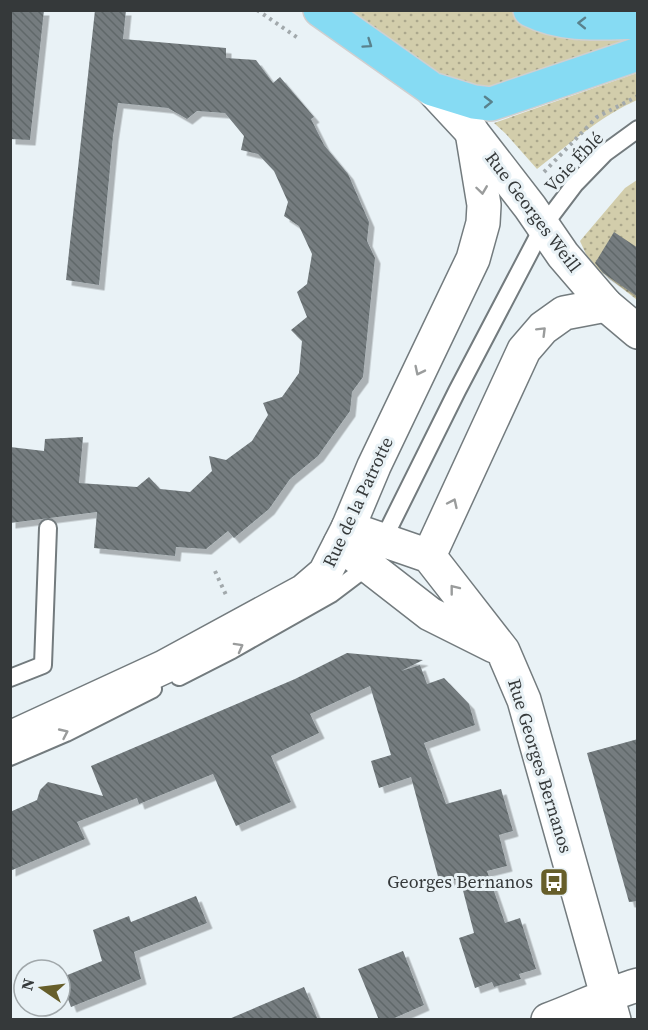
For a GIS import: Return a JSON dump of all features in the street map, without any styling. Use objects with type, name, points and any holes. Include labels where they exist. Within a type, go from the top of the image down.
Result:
[{"type":"main road","points":[[320,10],[432,89],[474,102],[491,104],[638,54]]},
{"type":"main road","points":[[530,10],[543,17],[575,24],[638,22]]},
{"type":"street","name":"Rue Georges Weill","points":[[432,89],[472,132],[518,190],[563,255],[606,305],[638,332]]},
{"type":"street","name":"Rue de la Patrotte","points":[[10,738],[164,667],[304,591],[325,573],[473,259],[483,223],[484,205],[472,132]]},
{"type":"street","points":[[375,553],[429,556],[524,350],[543,328],[564,313],[606,305]]},
{"type":"street","points":[[344,536],[375,553],[430,614],[503,651]]},
{"type":"street","name":"Rue Georges Bernanos","points":[[429,556],[503,651],[524,700],[611,1008]]},
{"type":"street","points":[[548,1020],[611,1008],[638,986]]},
{"type":"lane","name":"Voie Éblé","points":[[544,225],[575,184],[605,153],[638,129]]},
{"type":"lane","name":"Rue de la Patrotte","points":[[10,757],[66,733],[232,650],[331,594],[375,553],[544,225]]},
{"type":"lane","points":[[10,678],[43,664],[48,528]]},
{"type":"path","points":[[257,10],[302,41]]},
{"type":"path","points":[[518,190],[543,172],[597,117],[638,96]]},
{"type":"shaded area","points":[[320,11],[609,11],[606,23],[634,56],[491,104]]},
{"type":"shaded area","points":[[637,73],[637,100],[598,122],[537,169],[494,123]]},
{"type":"shaded area","points":[[637,180],[637,300],[590,263],[580,241],[625,188]]},
{"type":"building","points":[[10,10],[44,10],[30,140],[10,139]]},
{"type":"building","points":[[95,10],[126,10],[123,39],[226,48],[226,58],[256,60],[273,83],[280,77],[314,117],[311,119],[324,145],[348,174],[369,222],[367,241],[375,258],[363,377],[352,392],[350,411],[318,456],[290,479],[269,509],[234,538],[228,531],[206,549],[176,547],[175,556],[94,548],[97,512],[10,523],[10,447],[44,451],[45,439],[83,437],[79,483],[137,487],[149,477],[160,489],[190,492],[212,471],[209,456],[226,460],[252,441],[268,415],[263,403],[282,397],[299,373],[302,341],[291,330],[307,317],[297,292],[307,284],[312,254],[299,226],[284,216],[288,202],[274,171],[258,154],[241,150],[244,136],[225,113],[197,111],[187,119],[168,108],[118,103],[99,285],[66,280]]},
{"type":"building","points":[[614,232],[638,248],[638,297],[603,273],[595,263]]},
{"type":"building","points":[[347,653],[423,660],[401,671],[420,665],[427,684],[444,678],[469,704],[475,725],[424,743],[446,804],[501,789],[513,831],[499,835],[507,866],[487,871],[505,923],[520,918],[536,969],[519,974],[521,979],[494,987],[492,982],[475,988],[459,938],[474,933],[460,879],[440,884],[411,777],[379,788],[371,761],[391,755],[370,686],[310,714],[319,733],[271,756],[291,802],[236,826],[213,774],[139,804],[137,798],[77,822],[85,839],[10,871],[10,812],[37,800],[40,790],[48,782],[103,796],[91,766],[295,679]]},
{"type":"building","points":[[638,739],[638,901],[629,902],[587,753]]},
{"type":"building","points":[[196,896],[207,923],[134,952],[141,979],[72,1007],[72,973],[102,961],[93,930],[129,916],[131,922]]},
{"type":"building","points":[[403,951],[424,1005],[390,1020],[379,1020],[358,969]]},
{"type":"building","points":[[304,987],[318,1020],[229,1020],[229,1019]]},
{"type":"place","name":"Georges Bernanos","points":[[554,882]]}]
